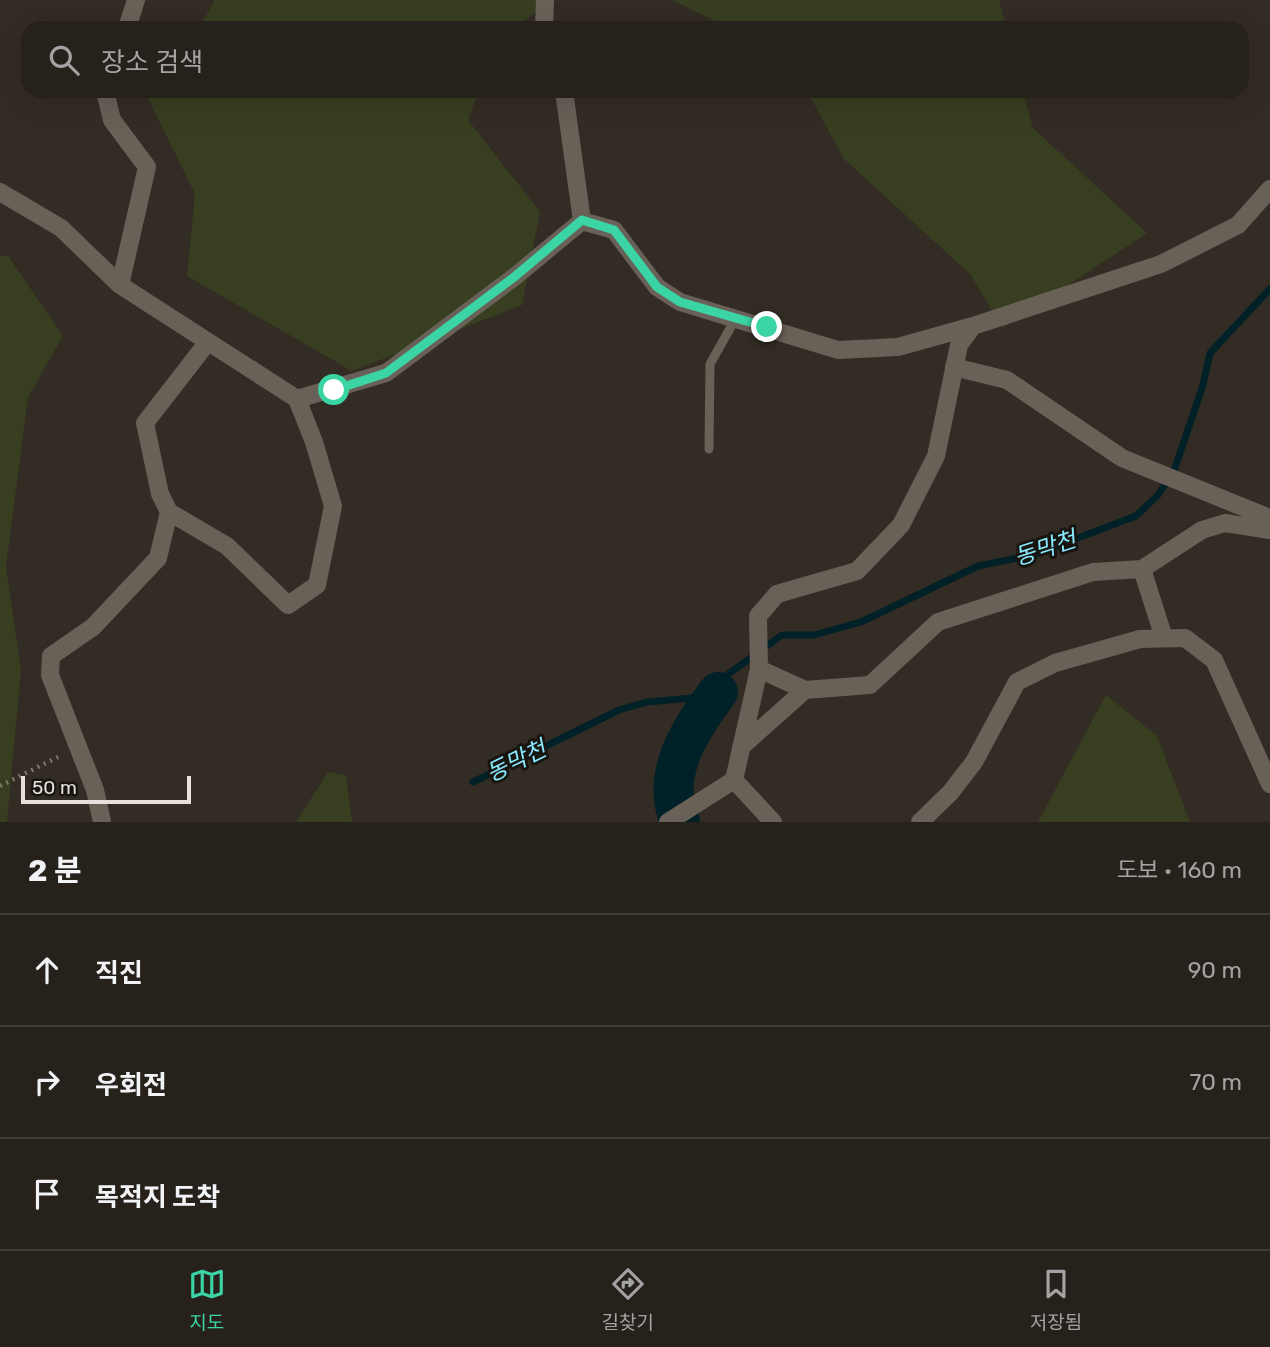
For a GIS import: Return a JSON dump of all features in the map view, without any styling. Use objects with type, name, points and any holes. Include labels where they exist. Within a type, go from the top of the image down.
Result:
[{"type":"street","points":[[129,21],[136,0]]},
{"type":"street","points":[[544,21],[545,0]]},
{"type":"street","points":[[107,98],[112,120],[147,167],[120,285]]},
{"type":"street","points":[[565,98],[582,220]]},
{"type":"street","points":[[582,220],[614,230],[657,287],[680,302],[838,350],[898,347],[973,326],[1161,264],[1238,225],[1270,189]]},
{"type":"street","points":[[0,192],[61,228],[120,285],[297,399],[314,442],[333,506],[317,585],[288,605],[227,546],[169,512],[160,494],[145,423],[207,343]]},
{"type":"street","points":[[297,399],[386,373],[513,278],[582,220]]},
{"type":"street","points":[[668,822],[734,780],[759,669],[758,616],[777,594],[857,571],[901,525],[936,456],[959,345],[973,326]]},
{"type":"street","points":[[954,367],[1007,380],[1122,458],[1265,516],[1270,522]]},
{"type":"street","points":[[102,822],[95,790],[50,675],[51,656],[93,627],[158,558],[169,512]]},
{"type":"street","points":[[759,669],[805,690],[870,685],[938,622],[1093,572],[1142,569],[1202,530],[1225,523],[1270,530]]},
{"type":"street","points":[[1142,569],[1164,638]]},
{"type":"street","points":[[920,822],[950,793],[974,762],[1017,682],[1055,663],[1140,639],[1185,638],[1214,660],[1270,784]]},
{"type":"street","points":[[741,747],[805,690]]},
{"type":"street","points":[[734,780],[773,822]]},
{"type":"lane","points":[[709,449],[710,364],[736,318]]},
{"type":"path","points":[[0,786],[79,747]]},
{"type":"green space","points":[[215,0],[552,0],[524,21],[203,21]]},
{"type":"green space","points":[[672,0],[999,0],[1004,21],[716,21]]},
{"type":"green space","points":[[148,98],[476,98],[468,120],[540,212],[522,305],[352,371],[187,276],[195,194]]},
{"type":"green space","points":[[811,98],[1025,98],[1033,128],[1147,233],[1003,328],[970,274],[844,159]]},
{"type":"green space","points":[[0,256],[8,256],[63,336],[28,397],[6,567],[21,670],[7,822],[0,822]]},
{"type":"green space","points":[[1106,695],[1157,736],[1190,822],[1038,822]]},
{"type":"green space","points":[[328,772],[346,775],[352,822],[296,822]]},
{"type":"waterway","name":"동막천","points":[[473,782],[619,710],[647,702],[692,698],[718,692],[727,675],[782,635],[814,635],[861,622],[978,566],[1033,555],[1136,516],[1158,495],[1174,471],[1203,385],[1210,353],[1270,289]]},
{"type":"waterway","name":"동막천","points":[[680,822],[675,804],[676,770],[688,737],[718,692]]},
{"type":"route","points":[[334,390],[386,373],[513,278],[582,220],[614,230],[657,287],[680,302],[767,327]]}]
